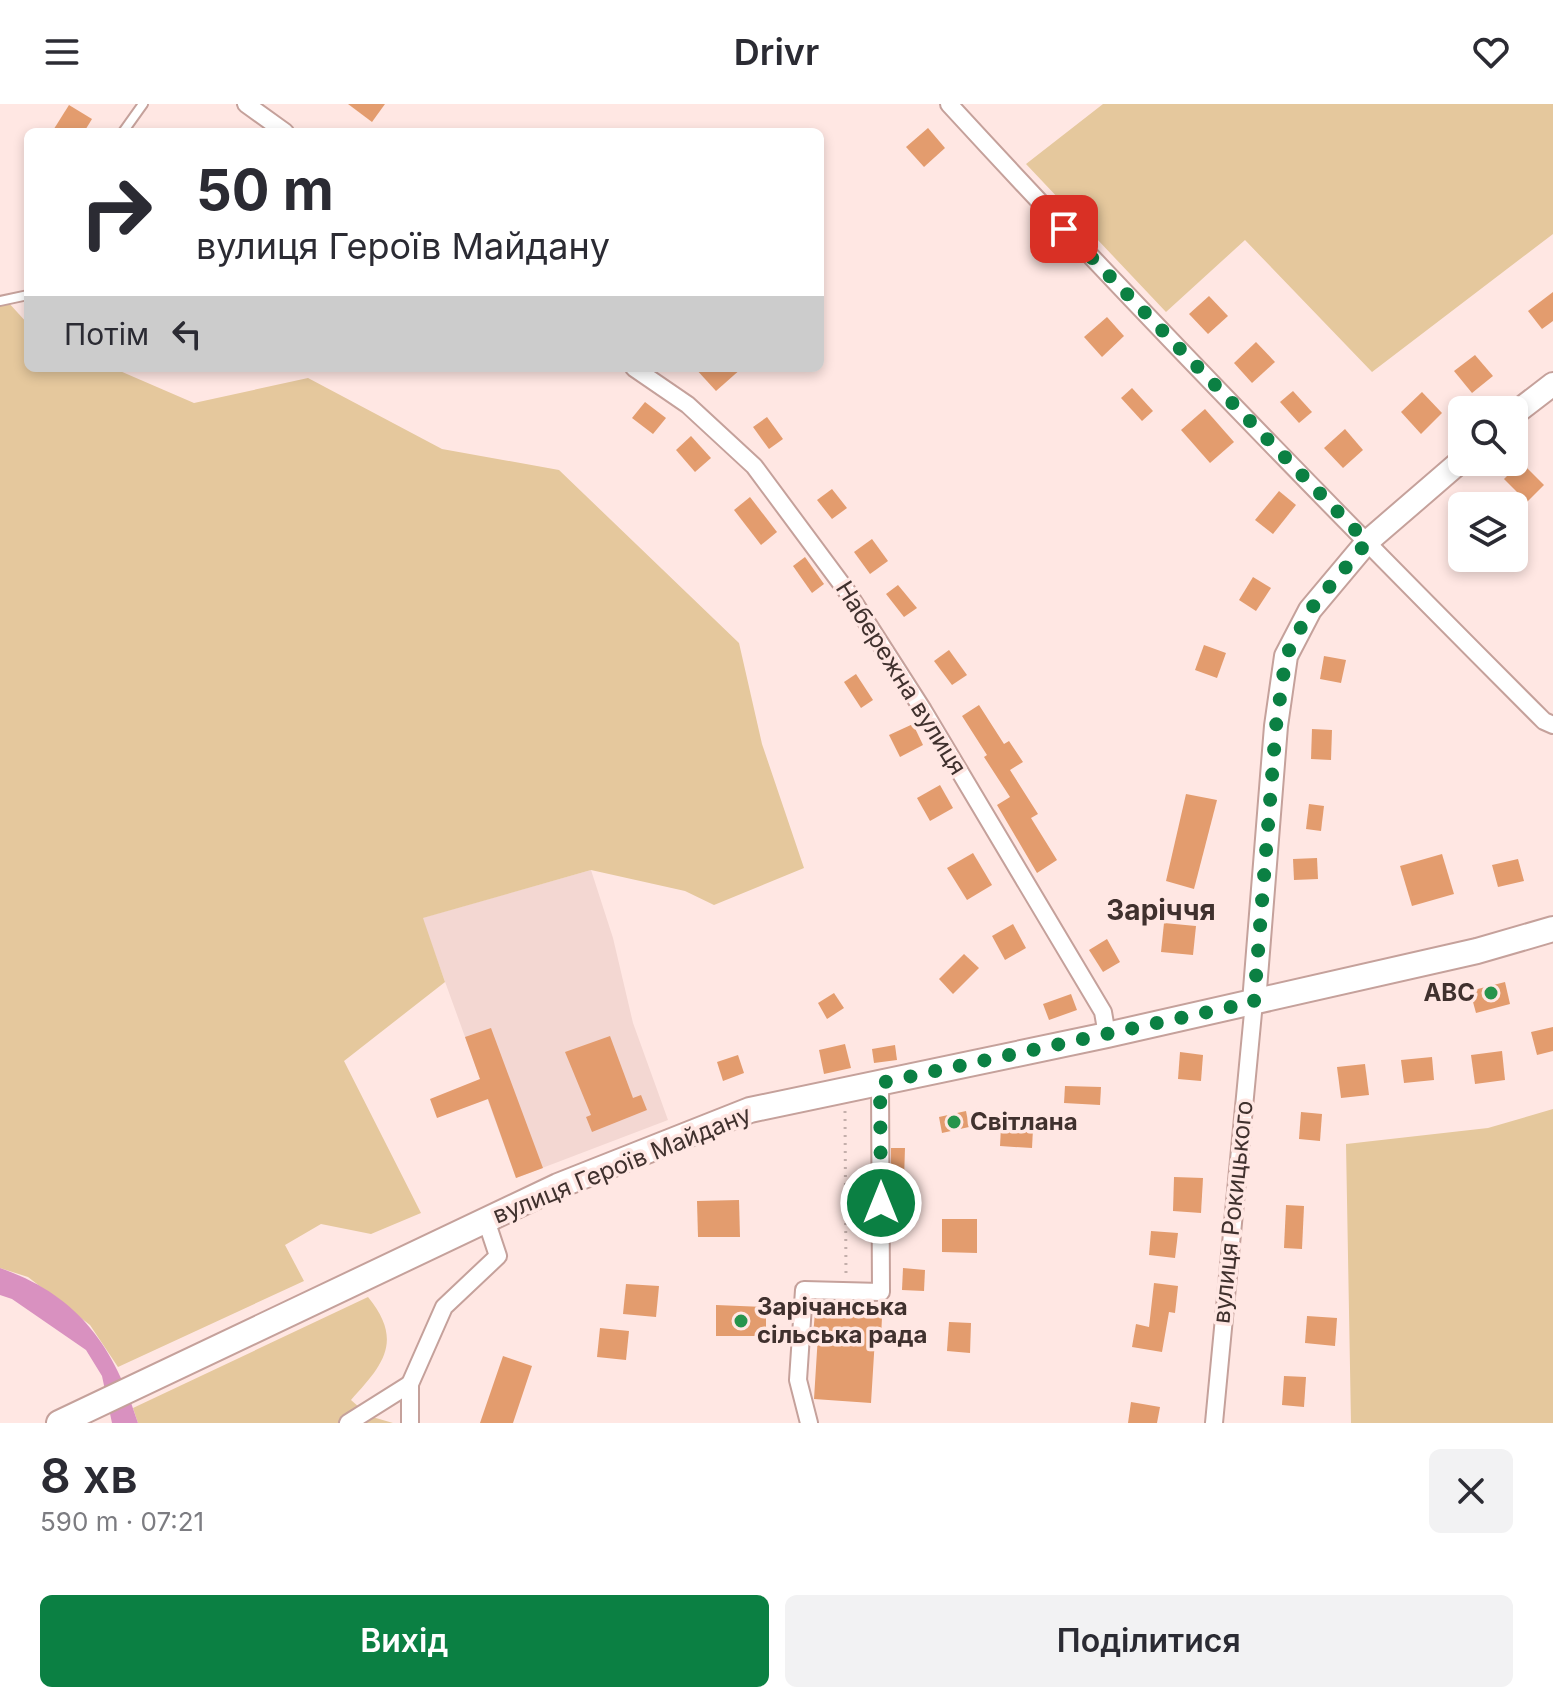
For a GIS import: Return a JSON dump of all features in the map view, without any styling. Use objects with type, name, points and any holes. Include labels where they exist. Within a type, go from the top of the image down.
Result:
[{"type":"main road","name":"вулиця Героїв Майдану","points":[[69,1418],[572,1180],[750,1110],[1254,1002],[1477,951],[1553,929]]},
{"type":"street","points":[[246,104],[279,128]]},
{"type":"street","points":[[949,104],[1083,249],[1367,542],[1544,721],[1553,725]]},
{"type":"street","name":"Набережна вулиця","points":[[640,372],[688,405],[754,466],[846,590],[923,710],[1103,1012],[1107,1035]]},
{"type":"street","points":[[1528,403],[1553,384]]},
{"type":"street","points":[[1254,1002],[1276,726],[1286,656],[1310,610],[1367,542],[1448,472]]},
{"type":"street","name":"вулиця Рокицького","points":[[1214,1423],[1254,1002]]},
{"type":"street","points":[[809,1423],[798,1380],[804,1290],[881,1292],[880,1083]]},
{"type":"street","points":[[410,1423],[410,1384],[444,1307],[498,1256],[486,1220]]},
{"type":"street","points":[[348,1423],[410,1384]]},
{"type":"lane","points":[[126,128],[143,104]]},
{"type":"lane","points":[[0,301],[24,296]]},
{"type":"path","points":[[844,1090],[847,1291]]},
{"type":"shaded area","points":[[1103,104],[1553,104],[1553,234],[1372,372],[1245,240],[1166,312],[1026,164]]},
{"type":"shaded area","points":[[0,301],[7,301],[24,320],[24,372],[122,372],[194,403],[308,378],[442,449],[559,470],[739,643],[762,744],[804,868],[714,905],[685,891],[591,870],[423,918],[445,982],[344,1061],[421,1213],[371,1234],[321,1224],[285,1245],[304,1281],[118,1367],[90,1325],[28,1277],[0,1268]]},
{"type":"shaded area","points":[[591,870],[613,938],[633,1023],[668,1120],[516,1178],[422,918]]},
{"type":"shaded area","points":[[1553,1109],[1553,1423],[1351,1423],[1346,1144],[1488,1128]]},
{"type":"shaded area","points":[[0,1268],[51,1293],[89,1327],[117,1370],[138,1423],[112,1423],[102,1376],[86,1350],[12,1299],[0,1295]]},
{"type":"shaded area","points":[[368,1297],[379,1313],[387,1340],[380,1364],[351,1400],[369,1416],[393,1423],[138,1423],[133,1408]]},
{"type":"building","points":[[348,104],[385,104],[372,122]]},
{"type":"building","points":[[69,105],[92,119],[86,128],[55,128]]},
{"type":"building","points":[[928,128],[945,148],[924,167],[906,147]]},
{"type":"building","points":[[1553,292],[1553,321],[1542,329],[1528,311]]},
{"type":"building","points":[[1209,296],[1228,316],[1208,334],[1189,314]]},
{"type":"building","points":[[1107,317],[1124,336],[1102,357],[1084,337]]},
{"type":"building","points":[[1256,342],[1275,362],[1252,383],[1234,363]]},
{"type":"building","points":[[1475,355],[1493,376],[1472,393],[1454,371]]},
{"type":"building","points":[[699,372],[737,372],[716,391]]},
{"type":"building","points":[[1132,388],[1153,411],[1142,421],[1121,398]]},
{"type":"building","points":[[1293,391],[1312,412],[1299,423],[1280,402]]},
{"type":"building","points":[[1422,392],[1442,413],[1421,434],[1401,412]]},
{"type":"building","points":[[645,402],[666,418],[653,434],[632,418]]},
{"type":"building","points":[[1205,409],[1234,442],[1210,463],[1181,430]]},
{"type":"building","points":[[767,417],[783,439],[769,449],[753,427]]},
{"type":"building","points":[[1345,429],[1363,450],[1343,468],[1324,448]]},
{"type":"building","points":[[691,436],[711,458],[695,472],[676,450]]},
{"type":"building","points":[[1528,469],[1544,485],[1528,501],[1528,492],[1517,492],[1504,479],[1507,476],[1528,476]]},
{"type":"building","points":[[832,489],[847,508],[832,519],[817,500]]},
{"type":"building","points":[[1279,491],[1296,505],[1273,534],[1255,520]]},
{"type":"building","points":[[750,497],[777,532],[761,545],[734,510]]},
{"type":"building","points":[[872,539],[888,561],[870,574],[854,552]]},
{"type":"building","points":[[805,557],[824,584],[812,593],[793,566]]},
{"type":"building","points":[[1253,577],[1271,588],[1256,611],[1239,600]]},
{"type":"building","points":[[898,585],[917,608],[904,617],[886,594]]},
{"type":"building","points":[[1204,645],[1226,653],[1217,678],[1195,670]]},
{"type":"building","points":[[949,650],[967,675],[952,685],[934,661]]},
{"type":"building","points":[[1324,656],[1346,660],[1341,683],[1320,679]]},
{"type":"building","points":[[856,674],[873,700],[861,708],[844,682]]},
{"type":"building","points":[[979,705],[1004,744],[1009,741],[1023,762],[1010,770],[1038,814],[1031,818],[1057,860],[1037,873],[997,805],[1010,797],[962,716]]},
{"type":"building","points":[[913,724],[923,745],[900,757],[889,735]]},
{"type":"building","points":[[1312,729],[1332,730],[1331,760],[1311,759]]},
{"type":"building","points":[[940,785],[953,808],[930,821],[917,798]]},
{"type":"building","points":[[1186,794],[1217,800],[1194,889],[1166,881]]},
{"type":"building","points":[[1309,804],[1324,806],[1321,831],[1306,829]]},
{"type":"building","points":[[973,853],[992,885],[967,900],[947,868]]},
{"type":"building","points":[[1442,854],[1454,894],[1412,906],[1400,866]]},
{"type":"building","points":[[1317,858],[1318,879],[1294,880],[1293,859]]},
{"type":"building","points":[[1518,859],[1524,881],[1498,887],[1492,865]]},
{"type":"building","points":[[1164,923],[1196,926],[1193,955],[1161,952]]},
{"type":"building","points":[[1013,924],[1026,948],[1005,960],[992,936]]},
{"type":"building","points":[[1107,939],[1120,962],[1103,972],[1089,950]]},
{"type":"building","points":[[964,954],[979,968],[953,994],[939,979]]},
{"type":"building","points":[[1505,982],[1510,1004],[1476,1013],[1470,991]]},
{"type":"building","points":[[834,993],[844,1008],[827,1019],[818,1003]]},
{"type":"building","points":[[1071,994],[1077,1010],[1049,1020],[1043,1004]]},
{"type":"building","points":[[1553,1027],[1553,1051],[1537,1055],[1531,1032]]},
{"type":"building","points":[[491,1028],[543,1168],[516,1178],[488,1099],[437,1118],[430,1099],[480,1079],[465,1037]]},
{"type":"building","points":[[610,1036],[633,1098],[641,1095],[647,1110],[592,1132],[586,1117],[591,1115],[565,1052]]},
{"type":"building","points":[[845,1044],[851,1068],[824,1074],[819,1050]]},
{"type":"building","points":[[895,1045],[897,1060],[874,1063],[872,1049]]},
{"type":"building","points":[[1502,1051],[1505,1080],[1475,1084],[1471,1055]]},
{"type":"building","points":[[1180,1052],[1203,1055],[1201,1081],[1178,1079]]},
{"type":"building","points":[[738,1055],[744,1073],[723,1081],[717,1062]]},
{"type":"building","points":[[1432,1057],[1434,1080],[1404,1083],[1401,1060]]},
{"type":"building","points":[[1365,1064],[1369,1095],[1341,1098],[1337,1067]]},
{"type":"building","points":[[1065,1086],[1101,1087],[1100,1105],[1064,1103]]},
{"type":"building","name":"Світлана","points":[[966,1111],[969,1127],[942,1133],[939,1117]]},
{"type":"building","points":[[1301,1112],[1322,1114],[1320,1141],[1299,1139]]},
{"type":"building","points":[[1001,1127],[1033,1129],[1032,1148],[1000,1146]]},
{"type":"building","points":[[891,1148],[905,1148],[904,1179],[891,1178]]},
{"type":"building","points":[[1174,1177],[1203,1178],[1201,1213],[1173,1211]]},
{"type":"building","points":[[739,1200],[740,1237],[698,1237],[697,1201]]},
{"type":"building","points":[[1286,1205],[1304,1206],[1302,1249],[1284,1248]]},
{"type":"building","points":[[942,1219],[977,1219],[977,1253],[942,1252]]},
{"type":"building","points":[[1151,1231],[1178,1233],[1175,1258],[1149,1255]]},
{"type":"building","points":[[903,1268],[925,1270],[924,1291],[902,1290]]},
{"type":"building","points":[[1154,1283],[1178,1286],[1175,1313],[1169,1312],[1162,1352],[1132,1347],[1136,1324],[1149,1327]]},
{"type":"building","points":[[626,1284],[659,1286],[656,1317],[623,1314]]},
{"type":"building","name":"Зарічанська сільська рада","points":[[716,1305],[766,1307],[766,1336],[716,1336]]},
{"type":"building","points":[[815,1313],[882,1317],[881,1338],[875,1338],[871,1403],[814,1399],[818,1335],[813,1335]]},
{"type":"building","points":[[1307,1316],[1337,1318],[1335,1346],[1305,1343]]},
{"type":"building","points":[[949,1322],[971,1323],[970,1353],[947,1351]]},
{"type":"building","points":[[600,1328],[629,1331],[626,1360],[597,1357]]},
{"type":"building","points":[[503,1356],[532,1366],[513,1423],[480,1423]]},
{"type":"building","points":[[1284,1376],[1306,1377],[1304,1407],[1282,1405]]},
{"type":"building","points":[[1131,1402],[1160,1407],[1157,1423],[1128,1423]]},
{"type":"place","name":"ABC","points":[[1491,993]]},
{"type":"place","name":"Світлана","points":[[954,1122]]},
{"type":"place","name":"Зарічанська сільська рада","points":[[741,1321]]},
{"type":"district","name":"Заріччя","points":[[1161,910]]},
{"type":"route","points":[[881,1203],[880,1083],[1254,1002],[1276,726],[1286,656],[1310,610],[1367,542],[1064,229]]}]
